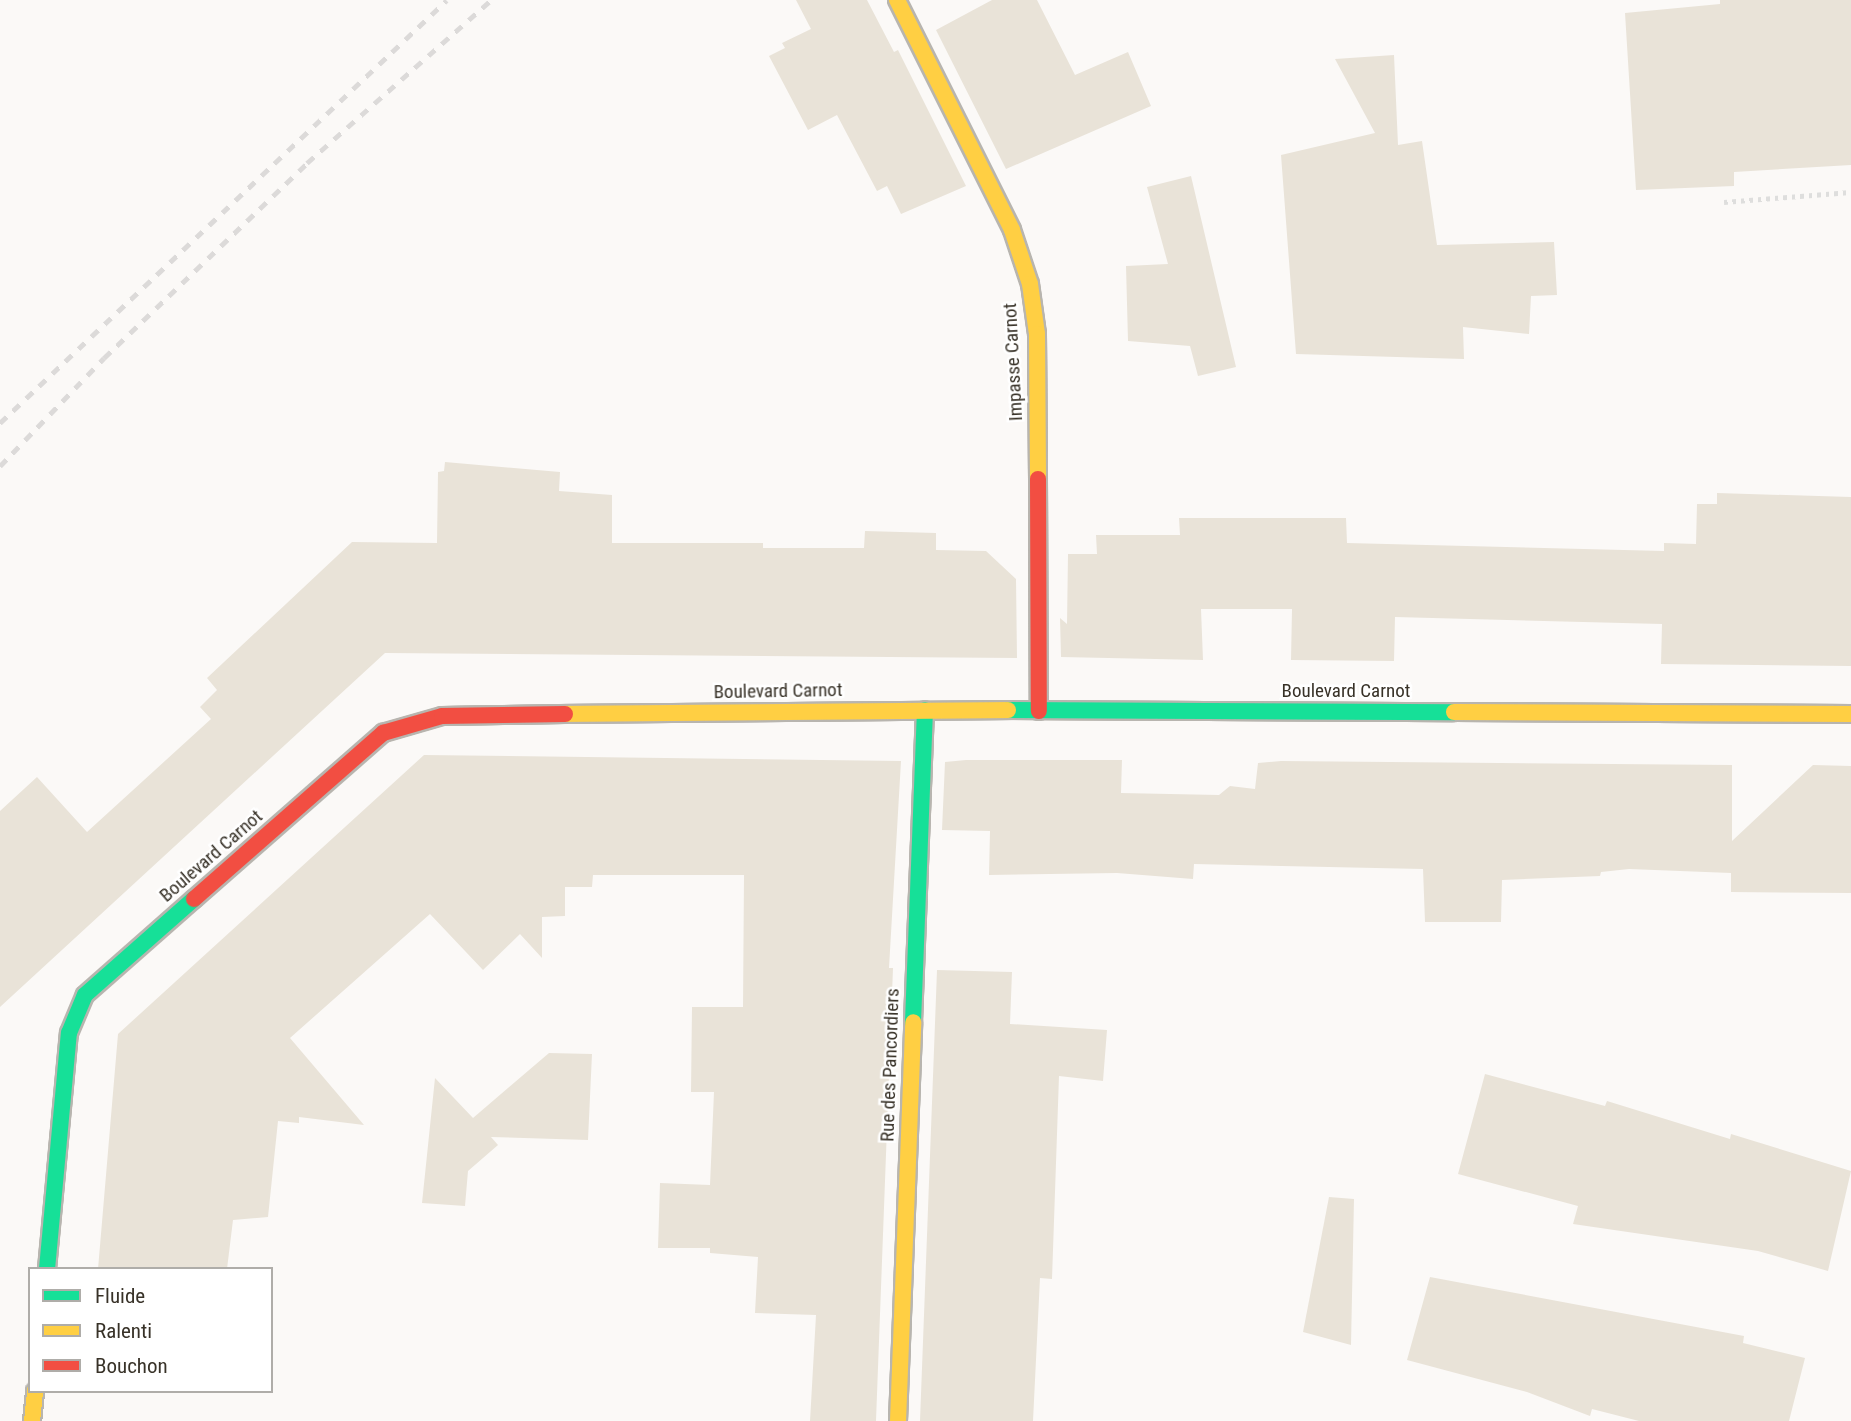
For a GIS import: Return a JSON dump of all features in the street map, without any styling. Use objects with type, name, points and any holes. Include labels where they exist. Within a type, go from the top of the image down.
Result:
[{"type":"street","name":"Impasse Carnot","points":[[897,0],[1012,230],[1030,284],[1037,334],[1039,711]]},
{"type":"street","name":"Boulevard Carnot","points":[[47,1267],[69,1033],[85,995],[383,733],[442,716],[925,710],[1851,714]]},
{"type":"street","name":"Rue des Pancordiers","points":[[898,1421],[925,710]]},
{"type":"street","points":[[32,1421],[35,1393]]},
{"type":"path","points":[[1724,202],[1851,192]]},
{"type":"building","points":[[796,0],[867,0],[894,52],[898,50],[966,186],[901,214],[887,186],[877,191],[837,115],[808,130],[769,56],[785,48],[782,43],[811,29]]},
{"type":"building","points":[[992,0],[1037,0],[1075,75],[1128,52],[1151,106],[1006,169],[936,30]]},
{"type":"building","points":[[1720,0],[1851,0],[1851,165],[1734,172],[1734,186],[1636,190],[1625,13],[1720,4]]},
{"type":"building","points":[[1394,55],[1398,145],[1422,141],[1437,245],[1554,242],[1557,295],[1531,296],[1529,334],[1463,327],[1464,359],[1296,354],[1281,155],[1375,133],[1335,59]]},
{"type":"building","points":[[1191,176],[1236,367],[1198,376],[1190,346],[1128,341],[1126,266],[1168,264],[1147,187]]},
{"type":"building","points":[[445,462],[560,472],[559,491],[612,495],[612,543],[763,543],[763,548],[864,548],[865,531],[936,533],[936,550],[986,551],[1016,579],[1017,658],[385,653],[0,1007],[0,811],[37,777],[87,832],[211,719],[200,707],[217,690],[207,678],[352,542],[437,543],[438,472],[444,471]]},
{"type":"building","points":[[1717,493],[1851,497],[1851,666],[1661,664],[1662,624],[1395,617],[1394,661],[1291,660],[1292,609],[1201,609],[1203,660],[1061,657],[1060,618],[1067,624],[1068,554],[1097,554],[1096,535],[1180,535],[1179,518],[1346,518],[1347,543],[1664,551],[1664,543],[1696,544],[1697,504],[1717,504]]},
{"type":"building","points":[[424,755],[901,761],[889,968],[893,968],[876,1421],[810,1421],[816,1315],[755,1313],[758,1257],[710,1253],[710,1248],[658,1248],[660,1183],[710,1185],[714,1092],[691,1092],[692,1007],[743,1007],[744,875],[593,875],[592,887],[565,887],[565,916],[542,917],[542,958],[520,934],[483,970],[430,914],[290,1038],[364,1125],[299,1117],[299,1123],[278,1121],[268,1217],[233,1220],[227,1267],[98,1267],[118,1034]]},
{"type":"building","points":[[1122,760],[1121,793],[1219,795],[1230,786],[1255,789],[1258,763],[1281,761],[1732,765],[1732,841],[1813,765],[1851,766],[1851,893],[1731,892],[1731,873],[1629,869],[1601,872],[1600,876],[1502,880],[1501,922],[1425,922],[1423,869],[1194,864],[1193,879],[1117,873],[989,875],[990,831],[942,830],[945,762]]},
{"type":"building","points":[[937,970],[1012,972],[1010,1024],[1107,1030],[1103,1081],[1059,1076],[1052,1279],[1040,1278],[1033,1421],[920,1421]]},
{"type":"building","points":[[549,1053],[592,1054],[588,1140],[491,1137],[498,1145],[468,1171],[465,1206],[422,1203],[435,1078],[473,1118]]},
{"type":"building","points":[[1485,1074],[1605,1106],[1607,1101],[1730,1139],[1731,1134],[1851,1171],[1828,1271],[1758,1251],[1573,1224],[1578,1206],[1458,1174]]},
{"type":"building","points":[[1329,1197],[1354,1199],[1351,1345],[1303,1332]]},
{"type":"building","points":[[1430,1277],[1744,1336],[1743,1343],[1805,1358],[1789,1421],[1639,1421],[1592,1409],[1590,1416],[1527,1392],[1407,1360]]},
{"type":"railway","points":[[0,423],[447,0]]},
{"type":"railway","points":[[0,466],[104,358],[307,163],[491,0]]},
{"type":"traffic: fast","points":[[913,1022],[925,710]]},
{"type":"traffic: fast","points":[[1008,710],[1454,712]]},
{"type":"traffic: fast","points":[[47,1267],[69,1033],[85,995],[194,899]]},
{"type":"traffic: slow","points":[[897,0],[1012,230],[1030,284],[1037,334],[1038,479]]},
{"type":"traffic: slow","points":[[565,714],[1008,710]]},
{"type":"traffic: slow","points":[[1454,712],[1851,714]]},
{"type":"traffic: slow","points":[[898,1421],[913,1022]]},
{"type":"traffic: slow","points":[[32,1421],[35,1393]]},
{"type":"traffic: jam","points":[[1038,479],[1039,711]]},
{"type":"traffic: jam","points":[[194,899],[383,733],[442,716],[565,714]]}]
